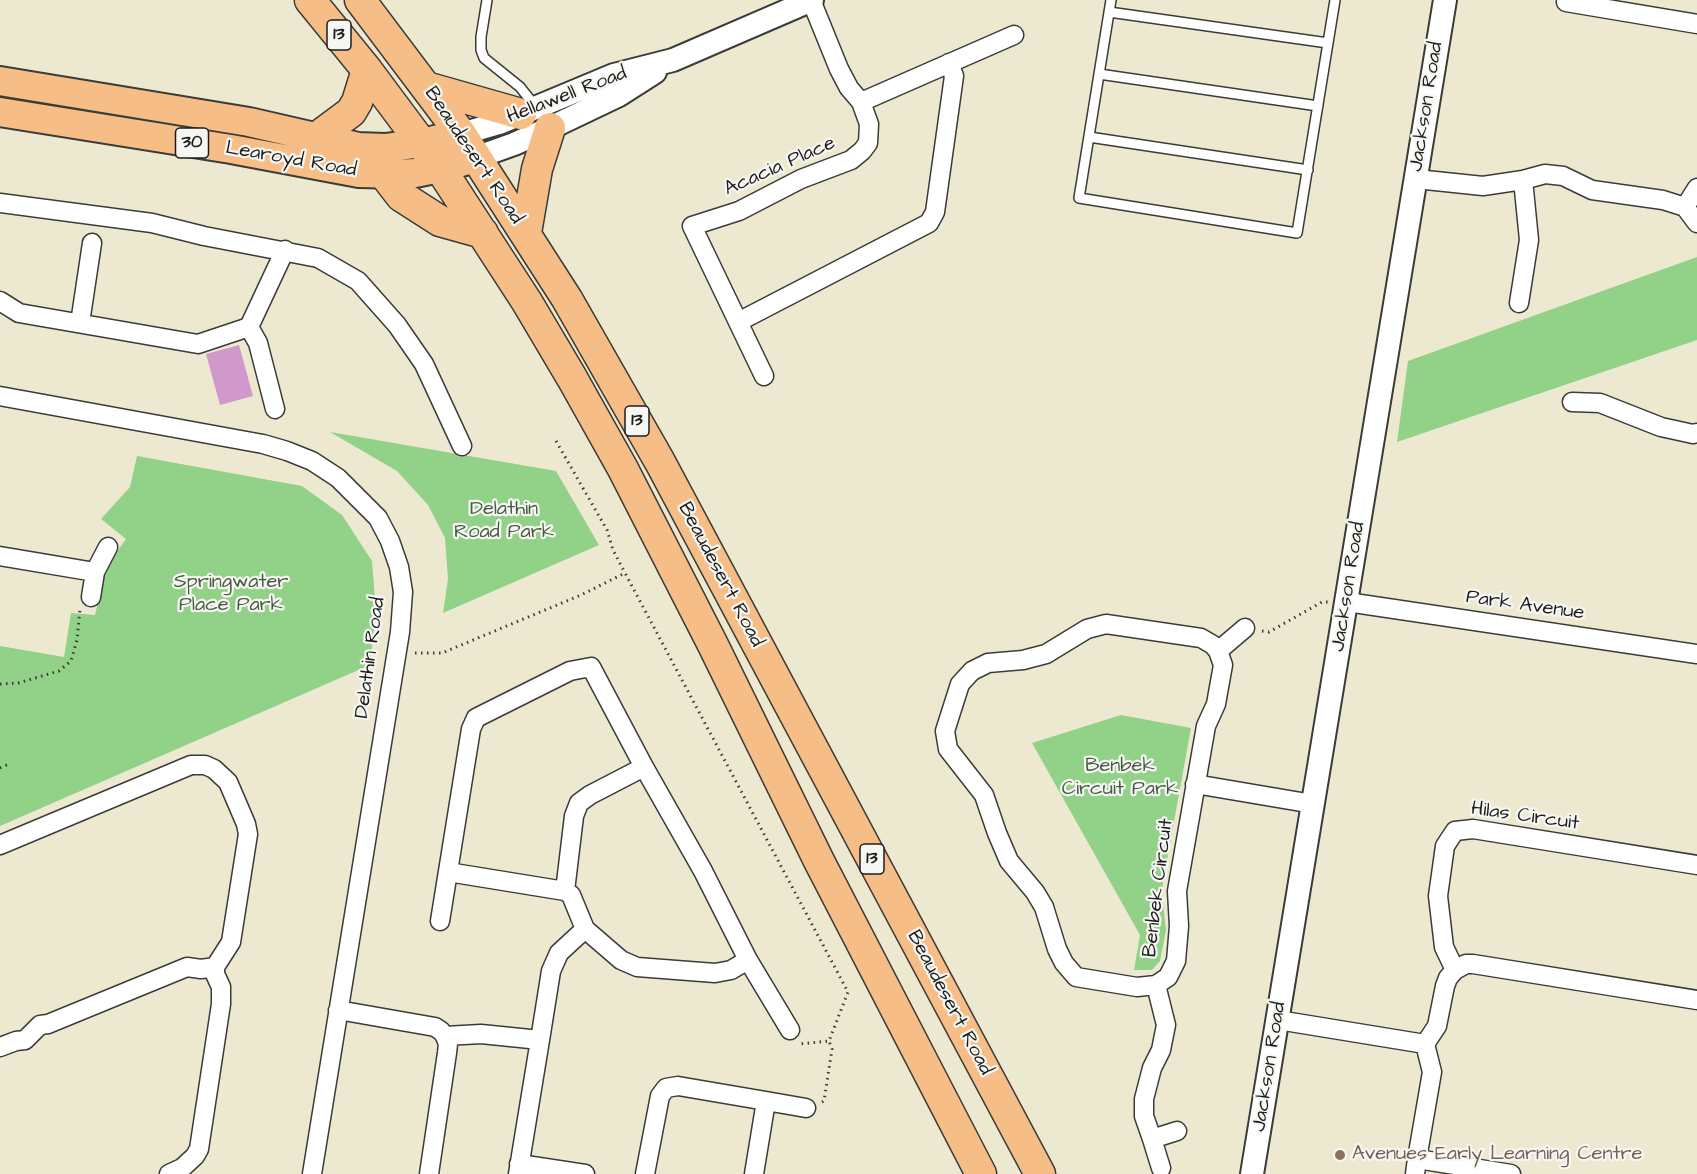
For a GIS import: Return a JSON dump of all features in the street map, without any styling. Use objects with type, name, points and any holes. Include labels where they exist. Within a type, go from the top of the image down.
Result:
[{"type":"highway","name":"Beaudesert Road","points":[[310,0],[367,70],[440,168],[527,302],[622,469],[713,645],[819,861],[981,1174]]},
{"type":"highway","name":"Beaudesert Road","points":[[360,0],[468,146],[567,299],[660,462],[1040,1174]]},
{"type":"highway","points":[[316,138],[351,112],[357,102],[367,70]]},
{"type":"highway","points":[[426,87],[539,117],[537,169],[526,233]]},
{"type":"highway","points":[[384,174],[401,196],[440,221],[483,233]]},
{"type":"main road","name":"Learoyd Road","points":[[0,81],[249,122],[371,148],[422,143],[468,146]]},
{"type":"main road","name":"Learoyd Road","points":[[0,112],[261,154],[331,169],[384,174],[440,168],[468,146]]},
{"type":"street","name":"Hellawell Road","points":[[468,146],[539,117],[619,95],[674,60],[811,0]]},
{"type":"street","name":"Acacia Place","points":[[738,322],[692,226],[739,211],[801,179],[851,160],[868,143],[870,124],[861,102],[849,88],[839,69],[811,0]]},
{"type":"street","name":"Jackson Road","points":[[1252,1174],[1445,0]]},
{"type":"street","points":[[1562,1],[1697,24]]},
{"type":"street","points":[[861,102],[1014,35]]},
{"type":"street","points":[[764,376],[738,322],[929,223],[935,212],[954,76],[949,63]]},
{"type":"street","name":"Hellawell Road","points":[[468,146],[514,144],[539,117]]},
{"type":"street","points":[[1416,179],[1483,186],[1545,174],[1563,176],[1592,190],[1663,200],[1684,207],[1697,223]]},
{"type":"street","points":[[1519,303],[1529,240],[1523,180]]},
{"type":"street","points":[[1684,207],[1697,188]]},
{"type":"street","points":[[0,203],[152,223],[204,236],[318,258],[358,282],[397,324],[424,364],[462,446]]},
{"type":"street","points":[[80,323],[92,243]]},
{"type":"street","points":[[0,301],[18,313],[198,344],[249,327],[285,250]]},
{"type":"street","points":[[249,327],[258,343],[275,409]]},
{"type":"street","name":"Delathin Road","points":[[0,396],[262,444],[287,451],[312,462],[338,478],[378,518],[390,541],[399,567],[403,592],[400,632],[312,1174]]},
{"type":"street","points":[[1572,402],[1600,403],[1660,427],[1697,433]]},
{"type":"street","points":[[91,597],[95,572],[108,547]]},
{"type":"street","points":[[0,556],[95,572]]},
{"type":"street","name":"Park Avenue","points":[[1347,602],[1697,654]]},
{"type":"street","name":"Benbek Circuit","points":[[1106,624],[1201,638],[1218,651],[1223,665],[1216,704],[1206,726],[1195,784],[1177,891],[1179,926],[1176,961],[1168,977],[1156,985],[1137,987],[1076,977],[1064,963],[1057,949],[1044,907],[1035,892],[1009,861],[984,795],[948,749],[945,731],[960,684],[972,671],[988,663],[1023,660],[1046,654],[1087,630],[1106,624]]},
{"type":"street","points":[[1218,651],[1245,628]]},
{"type":"street","points":[[440,921],[471,729],[476,718],[570,671],[591,666],[644,767],[703,871],[748,960],[790,1030]]},
{"type":"street","points":[[0,845],[191,765],[205,765],[214,769],[228,782],[248,834],[231,942],[216,967],[221,987],[221,1004],[198,1149],[195,1156],[183,1168],[169,1174]]},
{"type":"street","points":[[565,891],[574,816],[579,803],[644,767]]},
{"type":"street","points":[[1195,784],[1313,804]]},
{"type":"street","name":"Hilas Circuit","points":[[1455,970],[1444,947],[1438,896],[1445,846],[1455,831],[1473,829],[1697,866]]},
{"type":"street","points":[[448,872],[565,891],[571,895],[585,929],[621,960],[637,967],[716,973],[731,970],[748,960]]},
{"type":"street","points":[[585,929],[559,953],[551,971],[519,1169],[585,1174]]},
{"type":"street","points":[[1511,1174],[1416,1167],[1432,1072],[1425,1044],[1437,1026],[1445,986],[1455,970],[1466,964],[1473,964],[1697,1000]]},
{"type":"street","points":[[0,1047],[25,1040],[40,1025],[48,1024],[187,967],[201,969],[216,967]]},
{"type":"street","points":[[1156,985],[1166,1024],[1161,1050],[1152,1068],[1144,1099],[1144,1116],[1161,1167]]},
{"type":"street","points":[[338,1010],[435,1027],[445,1036],[448,1044],[447,1053],[429,1174]]},
{"type":"street","points":[[1278,1020],[1425,1044]]},
{"type":"street","points":[[445,1036],[481,1034],[540,1040]]},
{"type":"street","points":[[645,1174],[660,1096],[666,1088],[678,1086],[806,1108]]},
{"type":"street","points":[[754,1174],[766,1101]]},
{"type":"street","points":[[1152,1139],[1177,1131]]},
{"type":"lane","points":[[487,0],[481,37],[481,50],[484,58],[520,87],[539,117]]},
{"type":"lane","points":[[1111,0],[1079,198],[1297,233],[1335,0]]},
{"type":"lane","points":[[1109,12],[1328,43]]},
{"type":"lane","points":[[1099,74],[1318,106]]},
{"type":"lane","points":[[1089,137],[1308,170]]},
{"type":"path","points":[[556,441],[608,530],[613,550],[848,992],[829,1041],[832,1049],[824,1101],[806,1108]]},
{"type":"path","points":[[415,653],[442,653],[581,595],[625,573]]},
{"type":"path","points":[[0,684],[18,683],[58,671],[71,661],[77,640],[81,606],[91,597]]},
{"type":"path","points":[[1245,628],[1269,632],[1322,602],[1347,602]]},
{"type":"path","points":[[0,768],[9,764]]},
{"type":"path","points":[[790,1030],[795,1043],[829,1041]]},
{"type":"green space","points":[[1697,257],[1697,340],[1397,442],[1408,361]]},
{"type":"green space","name":"Delathin Road Park","points":[[330,432],[556,471],[599,545],[443,613],[448,579],[445,538],[428,505],[397,471]]},
{"type":"green space","name":"Springwater Place Park","points":[[137,456],[302,486],[342,515],[372,561],[376,611],[370,665],[0,826],[0,646],[64,657],[71,613],[95,615],[106,567],[126,539],[101,519],[130,487]]},
{"type":"green space","name":"Benbek Circuit Park","points":[[1121,715],[1191,728],[1163,882],[1166,930],[1160,961],[1152,970],[1134,970],[1140,935],[1032,743]]},
{"type":"building","points":[[239,345],[253,396],[220,405],[206,354]]},
{"type":"place","name":"Avenues Early Learning Centre","points":[[1340,1155]]}]
